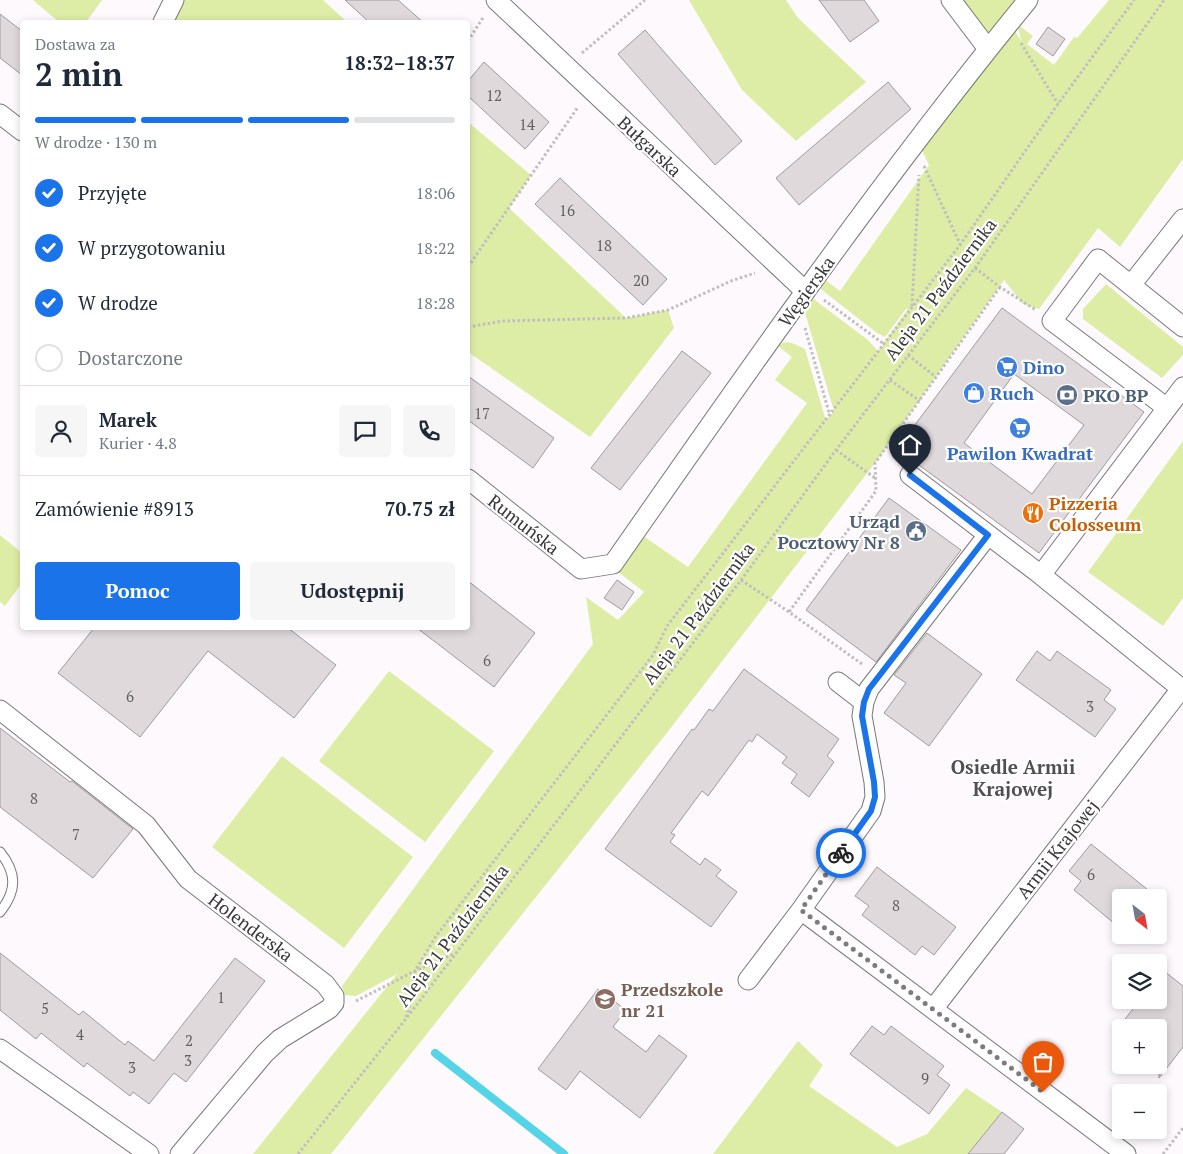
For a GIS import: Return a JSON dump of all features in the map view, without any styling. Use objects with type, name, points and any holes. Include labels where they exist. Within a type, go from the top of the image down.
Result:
[{"type":"street","points":[[164,20],[174,0]]},
{"type":"street","points":[[952,0],[988,49]]},
{"type":"street","name":"Węgierska","points":[[581,569],[613,564],[803,293],[917,151],[988,49],[1028,0]]},
{"type":"street","name":"Bułgarska","points":[[492,4],[566,66],[777,265],[803,293]]},
{"type":"street","points":[[0,114],[20,129]]},
{"type":"street","points":[[1131,285],[1183,219]]},
{"type":"street","points":[[1167,408],[1052,321],[1098,259],[1182,325]]},
{"type":"street","points":[[1041,575],[1183,387]]},
{"type":"street","name":"Armii Krajowej","points":[[910,475],[1041,575],[1182,690],[933,1009]]},
{"type":"street","name":"Rumuńska","points":[[470,481],[581,569]]},
{"type":"street","points":[[748,980],[801,910],[871,811],[875,797],[874,782],[862,716],[864,702],[869,689],[988,535]]},
{"type":"street","points":[[838,682],[864,702]]},
{"type":"street","name":"Holenderska","points":[[0,710],[146,825],[188,879],[325,984],[334,996],[334,1003]]},
{"type":"street","points":[[801,910],[1126,1154]]},
{"type":"street","points":[[180,1154],[265,1053],[280,1039],[329,1009],[334,1003]]},
{"type":"street","points":[[0,1049],[149,1154]]},
{"type":"lane","points":[[0,852],[9,864],[13,876],[13,890],[8,903],[0,912]]},
{"type":"path","points":[[566,66],[645,0]]},
{"type":"path","name":"Aleja 21 Października","points":[[405,1020],[411,1001],[415,971],[436,936],[653,655],[668,626],[960,245],[1058,104],[1134,0]]},
{"type":"path","name":"Aleja 21 Października","points":[[405,1020],[741,580],[836,450],[975,268],[1164,0]]},
{"type":"path","points":[[470,38],[492,4]]},
{"type":"path","points":[[1010,22],[1058,104]]},
{"type":"path","points":[[470,264],[591,90]]},
{"type":"path","points":[[917,151],[960,245]]},
{"type":"path","points":[[912,308],[917,151]]},
{"type":"path","points":[[470,327],[503,321],[634,317],[668,310],[731,281],[777,265]]},
{"type":"path","points":[[975,268],[1052,321]]},
{"type":"path","points":[[789,612],[876,491],[876,463],[1000,287]]},
{"type":"path","points":[[803,293],[884,344]]},
{"type":"path","points":[[803,293],[830,416]]},
{"type":"path","points":[[908,355],[936,377]]},
{"type":"path","points":[[890,380],[920,401]]},
{"type":"path","points":[[836,450],[876,478]]},
{"type":"path","points":[[741,580],[879,677]]},
{"type":"path","points":[[334,1003],[358,1001],[415,971],[457,953]]},
{"type":"path","points":[[298,1154],[405,1020]]},
{"type":"path","points":[[1163,1154],[1183,1128]]},
{"type":"green space","points":[[33,0],[102,0],[87,20],[57,20]]},
{"type":"green space","points":[[174,0],[323,0],[345,20],[164,20]]},
{"type":"green space","points":[[689,0],[786,0],[798,18],[866,82],[796,141],[742,90]]},
{"type":"green space","points":[[951,0],[1028,0],[1010,23],[1021,41],[1018,25],[1033,36],[1027,44],[1054,65],[1074,37],[1077,38],[1109,0],[1183,0],[1183,159],[1120,247],[1098,228],[1039,309],[1023,304],[1004,280],[875,463],[666,734],[331,1154],[253,1154],[397,974],[356,996],[344,995],[342,986],[593,644],[586,597],[618,620],[644,592],[617,571],[636,531],[688,567],[807,403],[775,380],[792,357],[778,346],[788,342],[805,349],[826,421],[834,411],[805,313],[808,303],[812,298],[868,340],[878,351],[908,309],[906,309],[885,337],[877,333],[827,294],[820,286],[825,280],[840,291],[929,165],[922,150],[988,49]]},
{"type":"green space","points":[[470,124],[531,175],[509,208],[626,318],[668,310],[674,328],[590,437],[470,353]]},
{"type":"green space","points":[[1106,284],[1183,347],[1183,355],[1162,378],[1083,319],[1083,309]]},
{"type":"green space","points":[[1183,441],[1183,598],[1163,626],[1088,572]]},
{"type":"green space","points":[[0,535],[20,551],[20,586],[5,606],[0,602]]},
{"type":"green space","points":[[389,671],[494,751],[425,842],[319,761]]},
{"type":"green space","points":[[282,756],[413,857],[344,948],[212,847]]},
{"type":"green space","points":[[798,1041],[823,1065],[809,1086],[897,1147],[927,1134],[966,1088],[1002,1112],[968,1154],[713,1154]]},
{"type":"building","points":[[345,0],[398,0],[421,20],[367,20]]},
{"type":"building","points":[[819,0],[864,0],[879,21],[850,42]]},
{"type":"building","points":[[0,14],[20,29],[20,73],[0,58]]},
{"type":"building","points":[[1048,27],[1065,39],[1053,56],[1036,44]]},
{"type":"building","points":[[645,30],[742,141],[715,165],[618,54]]},
{"type":"building","points":[[484,62],[549,122],[525,149],[470,98],[470,79]]},
{"type":"building","points":[[888,82],[911,109],[799,205],[776,178]]},
{"type":"building","points":[[560,178],[667,279],[643,305],[535,204]]},
{"type":"building","points":[[1002,308],[1144,412],[1039,553],[897,449]],"holes":[[[1014,374],[1084,425],[1032,494],[964,443]]]},
{"type":"building","points":[[682,351],[711,373],[620,490],[591,468]]},
{"type":"building","points":[[470,377],[554,438],[533,468],[470,421]]},
{"type":"building","points":[[889,498],[961,550],[876,662],[806,610]]},
{"type":"building","points":[[617,580],[634,592],[622,610],[604,598]]},
{"type":"building","points":[[470,583],[535,633],[494,687],[420,630],[470,630]]},
{"type":"building","points":[[92,630],[291,630],[336,665],[294,718],[208,651],[140,737],[58,673]]},
{"type":"building","points":[[927,633],[982,674],[929,746],[884,713],[906,683],[894,675]]},
{"type":"building","points":[[1037,651],[1050,661],[1057,651],[1111,690],[1104,700],[1116,709],[1095,737],[1016,680]]},
{"type":"building","points":[[744,669],[839,739],[827,756],[834,762],[809,797],[791,783],[797,774],[782,763],[787,757],[757,734],[752,742],[749,740],[708,796],[702,791],[671,833],[675,835],[670,842],[700,865],[705,858],[721,870],[716,876],[737,892],[711,927],[605,849],[692,729],[694,730],[709,709],[713,711]]},
{"type":"building","points":[[0,728],[133,829],[93,878],[0,807]]},
{"type":"building","points":[[1091,844],[1147,889],[1112,889],[1112,922],[1074,890],[1081,881],[1069,871]]},
{"type":"building","points":[[877,867],[956,927],[934,955],[922,946],[915,955],[862,915],[869,906],[855,896]]},
{"type":"building","points":[[0,953],[79,1015],[83,1011],[125,1045],[128,1041],[154,1061],[235,958],[265,981],[186,1082],[174,1073],[149,1104],[133,1092],[130,1096],[87,1063],[84,1067],[41,1033],[36,1039],[0,1010]]},
{"type":"building","points":[[1167,973],[1183,986],[1183,1047],[1167,1068],[1167,1019],[1125,1019],[1133,1009],[1167,1009]]},
{"type":"building","points":[[598,989],[626,1010],[613,1027],[646,1052],[659,1035],[687,1056],[640,1118],[580,1071],[566,1090],[538,1069]]},
{"type":"building","points":[[872,1026],[884,1035],[891,1026],[944,1066],[937,1075],[950,1085],[929,1114],[850,1054]]},
{"type":"building","points":[[1002,1112],[1024,1129],[1004,1154],[968,1154]]},
{"type":"waterway","points":[[435,1053],[564,1154]]},
{"type":"way so far","points":[[841,853],[801,910],[1043,1092]]},
{"type":"place","name":"Dino","points":[[1007,367]]},
{"type":"place","name":"Ruch","points":[[974,393]]},
{"type":"place","name":"PKO BP","points":[[1067,395]]},
{"type":"place","name":"Pawilon Kwadrat","points":[[1020,428]]},
{"type":"place","name":"Pizzeria Colosseum","points":[[1033,513]]},
{"type":"place","name":"Urząd Pocztowy Nr 8","points":[[916,531]]},
{"type":"place","name":"Przedszkole nr 21","points":[[605,999]]},
{"type":"district","name":"Osiedle Armii Krajowej","points":[[1013,777]]},
{"type":"route","points":[[841,853],[871,811],[875,797],[862,716],[864,702],[869,689],[988,535],[910,475]]}]
